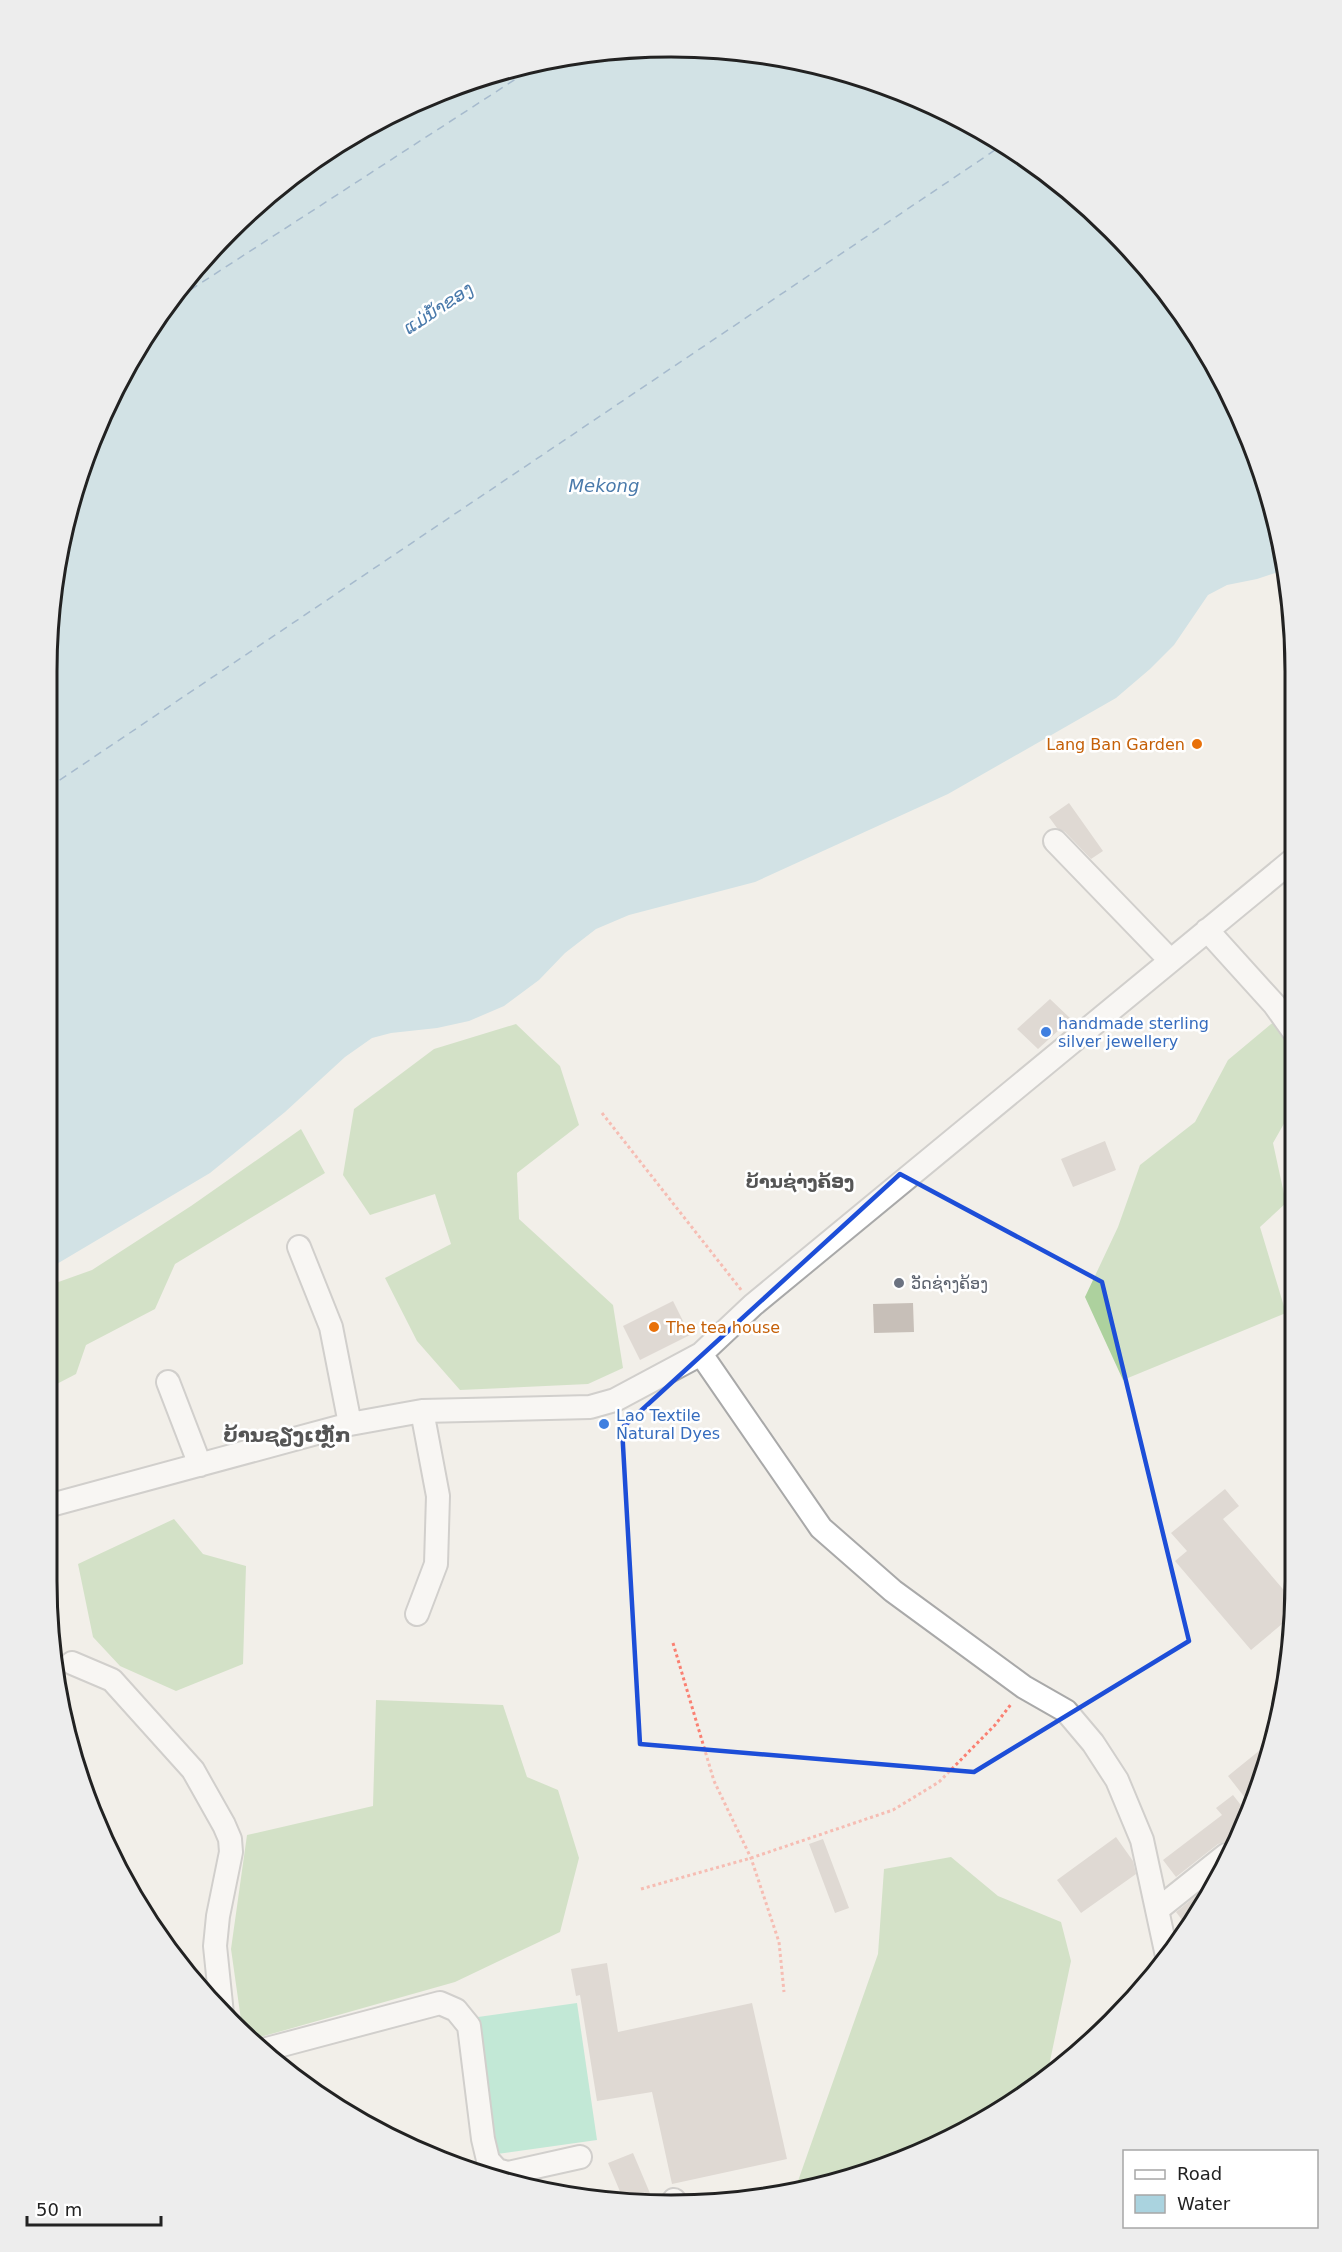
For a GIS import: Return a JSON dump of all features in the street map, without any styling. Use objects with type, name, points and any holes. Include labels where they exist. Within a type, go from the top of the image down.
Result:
[{"type":"street","points":[[1055,841],[1170,960]]},
{"type":"street","points":[[57,1503],[350,1424],[422,1411],[590,1407],[615,1400],[700,1354],[753,1305],[1285,866]]},
{"type":"street","points":[[1207,930],[1274,1004],[1285,1019]]},
{"type":"street","points":[[299,1247],[331,1326],[350,1424]]},
{"type":"street","points":[[700,1354],[821,1528],[893,1591],[1024,1687],[1066,1711],[1093,1743],[1117,1780],[1142,1840],[1165,1946]]},
{"type":"street","points":[[168,1383],[200,1465]]},
{"type":"street","points":[[417,1614],[436,1564],[438,1496],[422,1411]]},
{"type":"street","points":[[72,1663],[112,1680],[193,1770],[230,1839],[231,1852],[218,1916],[215,1946],[220,1998]]},
{"type":"street","points":[[1157,1910],[1217,1862]]},
{"type":"street","points":[[272,2048],[440,2003],[456,2010],[469,2026],[483,2139],[488,2160],[496,2169]]},
{"type":"street","points":[[508,2173],[580,2157]]},
{"type":"path","points":[[602,1113],[753,1305]]},
{"type":"path","points":[[673,1643],[714,1781],[752,1858],[779,1942],[784,1992]]},
{"type":"path","points":[[640,1889],[752,1858],[893,1810],[939,1782],[995,1725],[1024,1687]]},
{"type":"highlighted area","points":[[900,1174],[1102,1282],[1189,1641],[974,1772],[640,1744],[622,1428]]},
{"type":"green space","points":[[1285,1012],[1285,1122],[1273,1143],[1285,1204],[1260,1227],[1285,1313],[1123,1380],[1085,1297],[1118,1227],[1140,1165],[1195,1122],[1228,1060]]},
{"type":"green space","points":[[516,1024],[560,1066],[579,1125],[517,1173],[519,1219],[613,1305],[623,1368],[588,1384],[460,1390],[417,1341],[385,1278],[451,1244],[435,1194],[370,1215],[343,1175],[354,1109],[434,1049]]},
{"type":"green space","points":[[301,1129],[325,1173],[175,1264],[155,1309],[86,1345],[76,1374],[57,1384],[57,1282],[92,1270],[191,1206]]},
{"type":"green space","points":[[174,1519],[203,1554],[246,1566],[243,1664],[176,1691],[120,1666],[93,1637],[78,1564]]},
{"type":"green space","points":[[376,1700],[503,1705],[527,1777],[558,1790],[579,1858],[560,1932],[455,1982],[260,2037],[241,2019],[231,1949],[247,1835],[373,1806]]},
{"type":"green space","points":[[951,1857],[998,1896],[1061,1922],[1071,1961],[1049,2065],[1012,2092],[943,2132],[868,2162],[830,2174],[781,2185],[798,2181],[878,1954],[884,1869]]},
{"type":"green space","points":[[577,2003],[597,2140],[497,2154],[478,2017]]},
{"type":"water","name":"Mekong","points":[[631,58],[711,58],[751,62],[830,78],[868,90],[943,120],[978,139],[1012,160],[1076,209],[1133,266],[1182,330],[1203,364],[1222,399],[1252,474],[1264,512],[1277,572],[1227,585],[1208,595],[1174,645],[1116,698],[948,794],[755,882],[629,915],[596,929],[565,953],[539,980],[504,1006],[469,1021],[372,1038],[345,1057],[285,1112],[210,1173],[57,1264],[57,671],[62,591],[78,512],[104,436],[120,399],[160,330],[209,266],[266,209],[297,184],[330,160],[399,120],[436,104],[512,78],[591,62]]},
{"type":"building","points":[[1069,803],[1103,851],[1091,859],[1065,832],[1057,828],[1049,817]]},
{"type":"building","points":[[1050,999],[1071,1019],[1038,1049],[1017,1029]]},
{"type":"building","points":[[1105,1141],[1116,1170],[1073,1187],[1061,1159]]},
{"type":"building","points":[[673,1301],[690,1335],[640,1360],[623,1326]]},
{"type":"building","points":[[913,1303],[914,1332],[874,1333],[873,1304]]},
{"type":"building","points":[[1225,1489],[1239,1506],[1223,1519],[1285,1591],[1284,1622],[1251,1650],[1175,1561],[1187,1551],[1171,1533]]},
{"type":"building","points":[[1261,1749],[1245,1797],[1228,1776]]},
{"type":"building","points":[[1233,1795],[1242,1806],[1227,1842],[1218,1844],[1176,1877],[1163,1860],[1222,1815],[1216,1808]]},
{"type":"building","points":[[1116,1837],[1133,1861],[1136,1874],[1081,1913],[1057,1880]]},
{"type":"building","points":[[823,1839],[849,1908],[835,1913],[809,1844]]},
{"type":"building","points":[[1200,1892],[1183,1921],[1176,1912]]},
{"type":"building","points":[[607,1963],[618,2032],[752,2003],[787,2159],[672,2184],[652,2092],[597,2101],[580,1995],[576,1996],[571,1969]]},
{"type":"building","points":[[633,2153],[651,2194],[621,2193],[608,2163]]},
{"type":"ferry route","points":[[189,291],[520,76]]},
{"type":"ferry route","points":[[57,782],[995,150]]},
{"type":"place","name":"Lang Ban Garden","points":[[1197,744]]},
{"type":"place","name":"handmade sterling silver jewellery","points":[[1046,1032]]},
{"type":"place","name":"ວັດຊ່າງຄ້ອງ","points":[[899,1283]]},
{"type":"place","name":"The tea house","points":[[654,1327]]},
{"type":"place","name":"Lao Textile Natural Dyes","points":[[604,1424]]},
{"type":"district","name":"ບ້ານຊ່າງຄ້ອງ","points":[[800,1181]]},
{"type":"district","name":"ບ້ານຊຽງເຫຼັກ","points":[[287,1435]]},
{"type":"water label","name":"ແມ່ນ້ຳຂອງ","points":[[438,308]]}]
